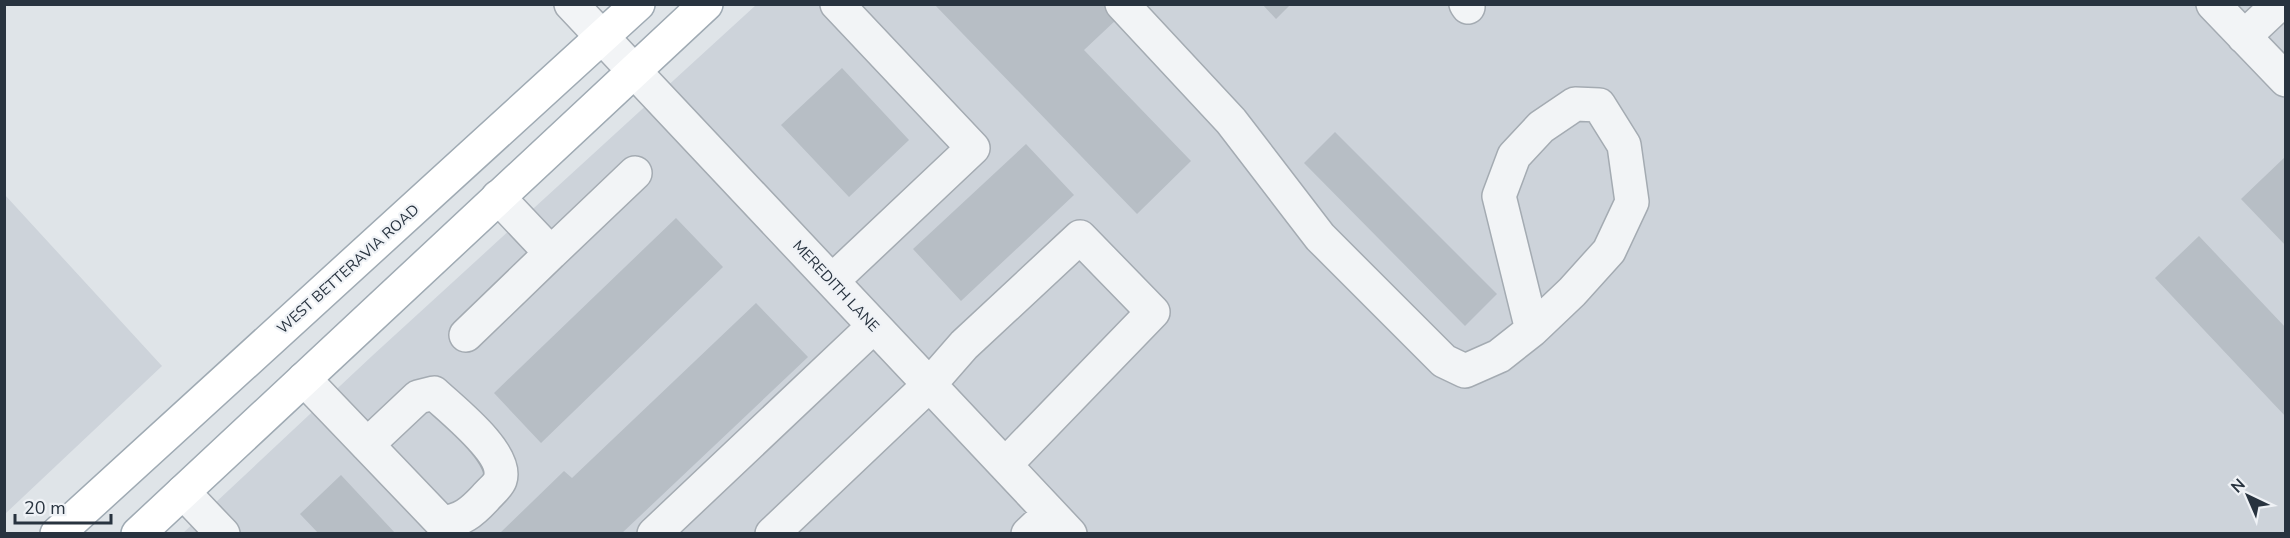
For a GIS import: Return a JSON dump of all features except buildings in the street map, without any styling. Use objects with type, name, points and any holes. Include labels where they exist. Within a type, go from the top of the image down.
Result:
[{"type":"main road","name":"WEST BETTERAVIA ROAD","points":[[57,534],[638,4]]},
{"type":"main road","points":[[138,534],[706,4]]},
{"type":"street","name":"MEREDITH LANE","points":[[571,4],[1005,465],[1049,527]]},
{"type":"street","points":[[832,281],[973,148],[837,4]]},
{"type":"street","points":[[1122,4],[1231,121],[1320,237],[1444,361],[1466,371],[1499,356],[1532,330],[1572,292],[1609,251],[1632,202],[1624,145],[1599,105],[1575,104],[1540,127],[1514,156],[1499,196],[1532,330]]},
{"type":"street","points":[[2212,4],[2286,81]]},
{"type":"street","points":[[2244,38],[2279,4]]},
{"type":"street","points":[[466,335],[635,173]]},
{"type":"street","points":[[498,197],[551,253]]},
{"type":"street","points":[[772,534],[930,385],[964,345],[1080,237],[1153,312],[1005,465]]},
{"type":"street","points":[[654,534],[874,326]]},
{"type":"street","points":[[304,379],[367,445]]},
{"type":"street","points":[[183,492],[223,534]]},
{"type":"shaded area","points":[[756,5],[2285,5],[2285,533],[182,534],[372,356]]},
{"type":"shaded area","points":[[5,195],[162,366],[5,514]]}]
